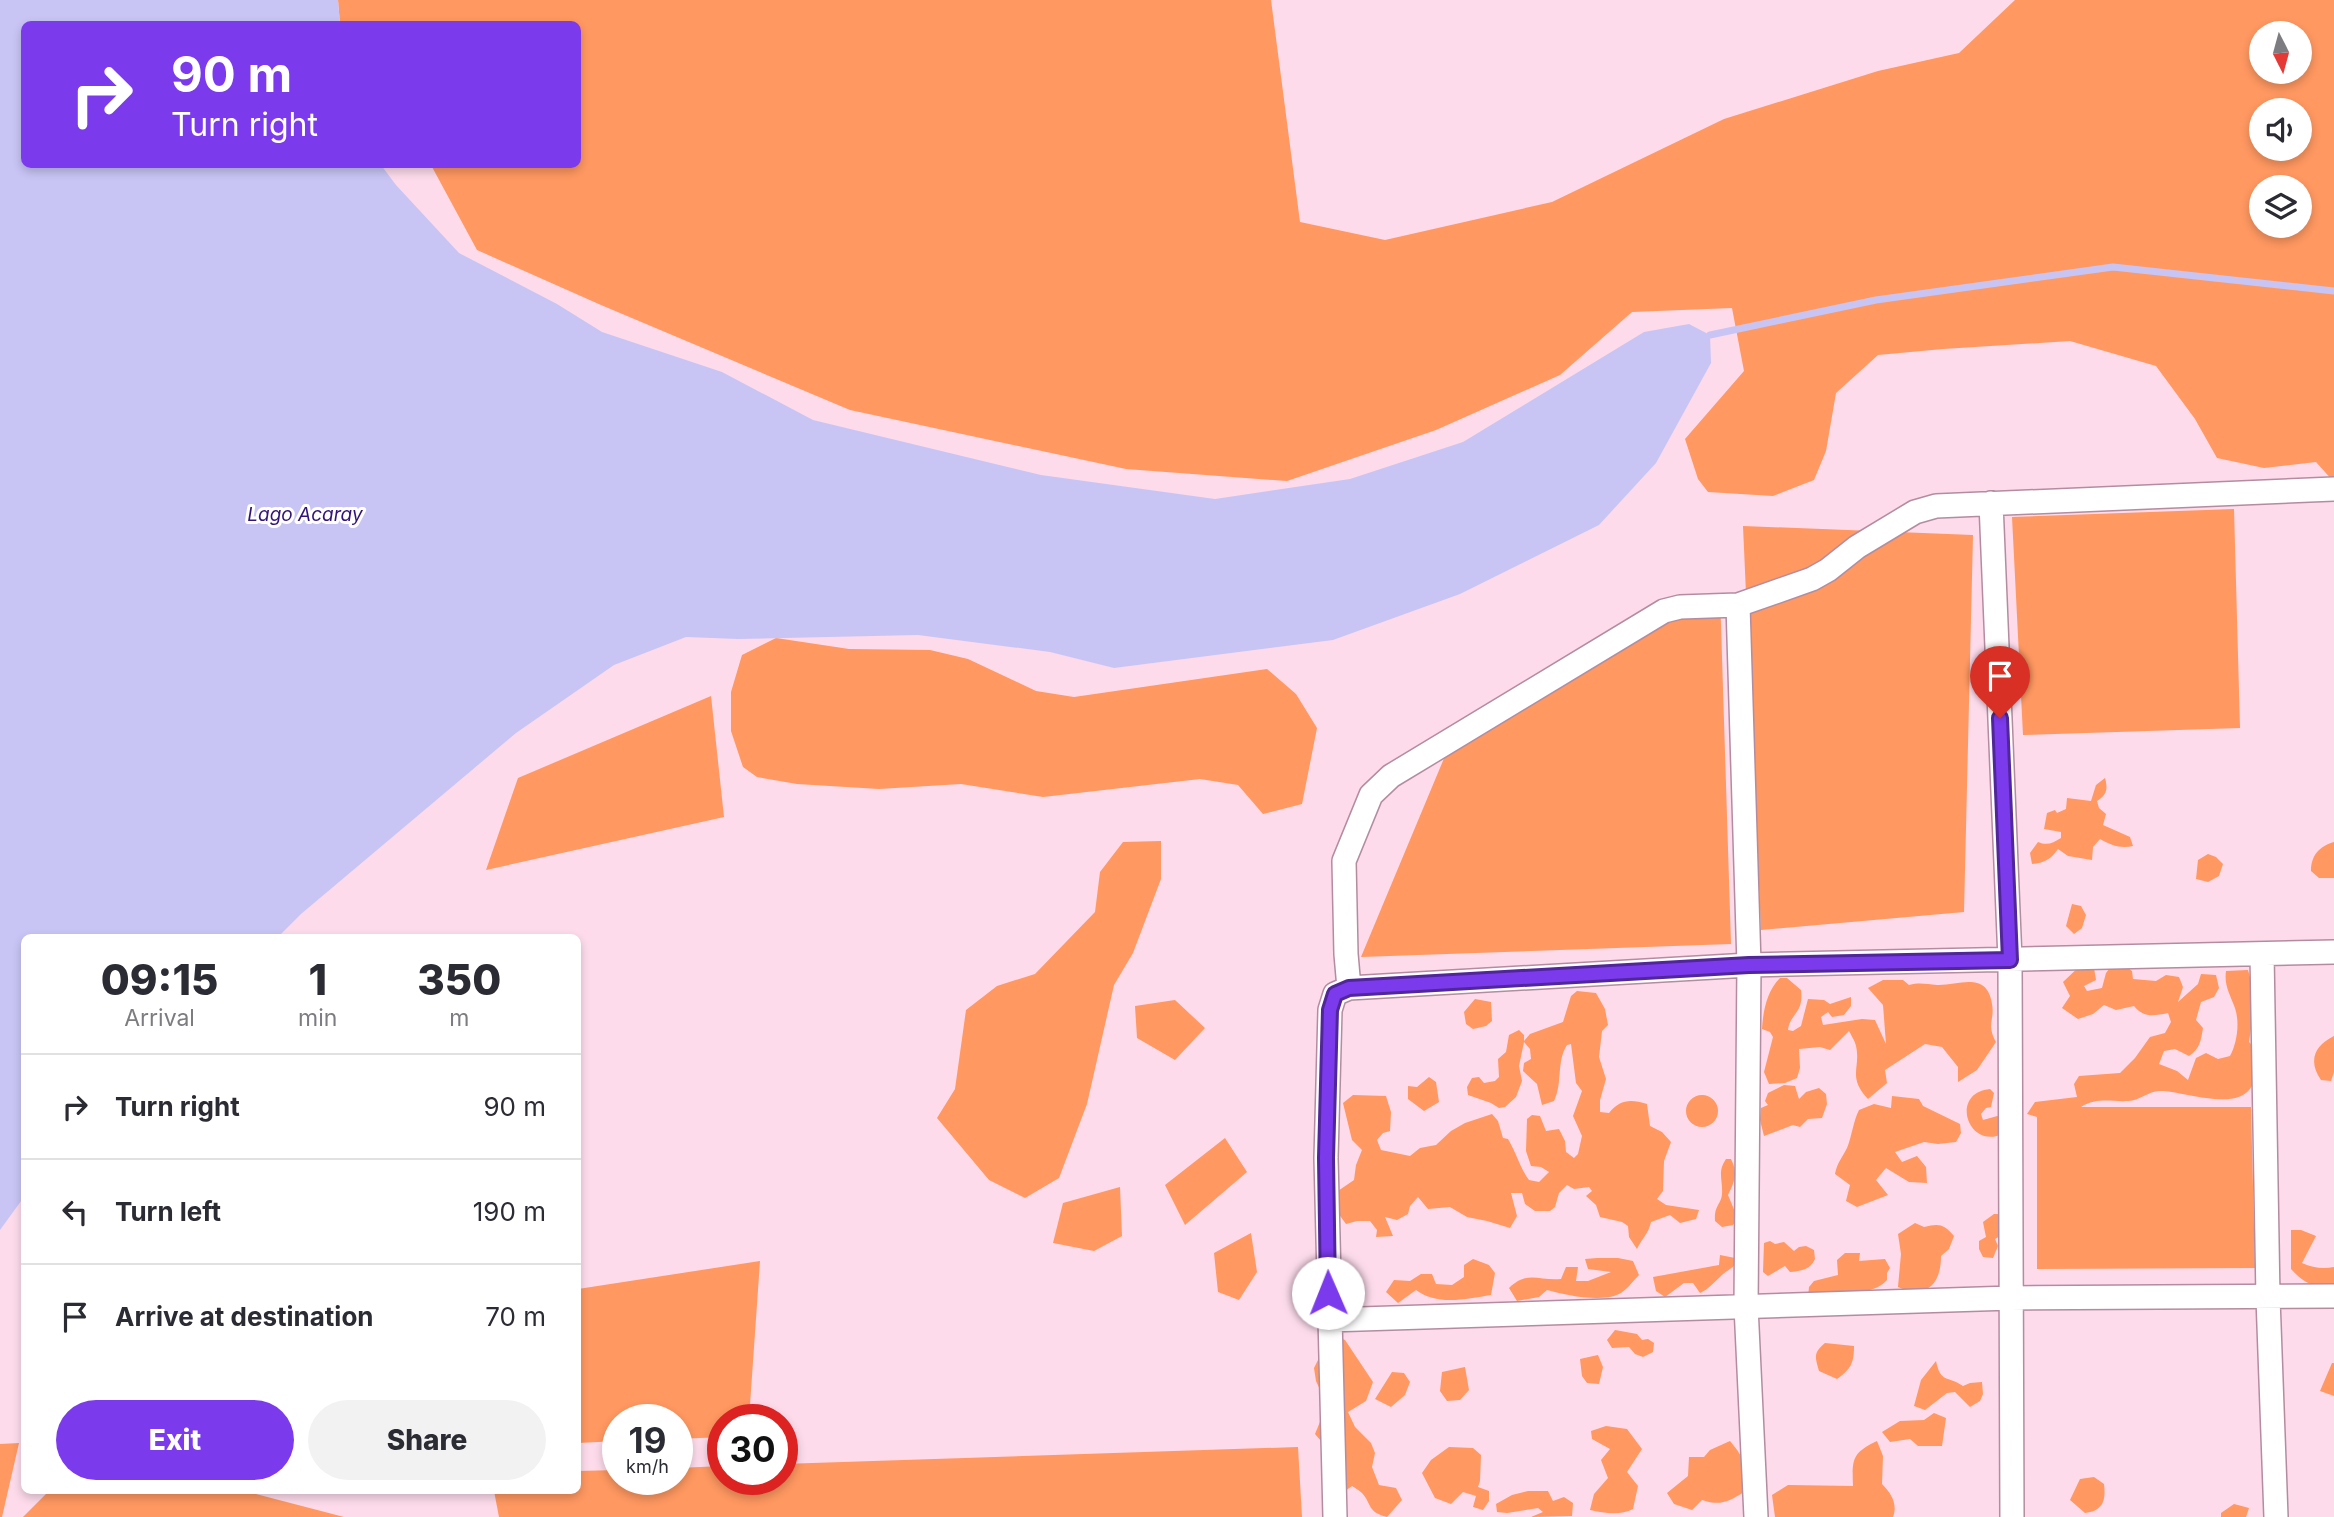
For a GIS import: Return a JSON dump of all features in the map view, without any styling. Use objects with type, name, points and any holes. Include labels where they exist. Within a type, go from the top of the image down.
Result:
[{"type":"street","points":[[1349,988],[1345,861],[1371,795],[1391,776],[1664,611],[1680,607],[1738,605],[1812,579],[1857,547],[1915,512],[1936,506],[2334,489]]},
{"type":"street","points":[[1991,503],[2010,960],[2012,1517]]},
{"type":"street","points":[[1738,605],[1749,965],[1746,1306],[1756,1517]]},
{"type":"street","points":[[1335,1517],[1326,1158],[1330,1010],[1335,994],[1349,988],[1749,965],[2334,952]]},
{"type":"street","points":[[2262,954],[2268,1298],[2276,1517]]},
{"type":"street","points":[[1329,1320],[2011,1298],[2334,1297]]},
{"type":"shaded area","points":[[338,0],[1271,0],[1300,222],[1385,240],[1552,202],[1724,119],[1878,71],[1959,53],[2015,0],[2334,0],[2334,482],[2316,462],[2264,468],[2217,458],[2195,419],[2156,366],[2070,341],[1878,355],[1836,393],[1826,451],[1814,480],[1773,496],[1708,492],[1698,479],[1685,439],[1744,371],[1732,308],[1632,312],[1560,375],[1436,430],[1287,481],[1126,469],[850,410],[477,250],[433,168],[581,168],[581,21],[340,21]]},
{"type":"shaded area","points":[[2234,509],[2240,728],[2023,735],[2012,517]]},
{"type":"shaded area","points":[[1743,526],[1973,535],[1964,912],[1761,930]]},
{"type":"shaded area","points":[[1720,593],[1731,944],[1361,957],[1445,756],[1709,595]]},
{"type":"shaded area","points":[[776,638],[849,649],[930,650],[968,659],[1036,691],[1074,697],[1267,669],[1296,694],[1317,728],[1302,804],[1263,814],[1238,785],[1200,779],[1043,797],[961,784],[879,789],[797,784],[757,777],[743,767],[731,731],[731,692],[742,655]]},
{"type":"shaded area","points":[[711,696],[724,817],[486,870],[518,778]]},
{"type":"shaded area","points":[[2105,778],[2106,791],[2097,801],[2099,808],[2106,814],[2103,825],[2130,837],[2133,846],[2116,846],[2100,839],[2093,847],[2092,860],[2068,856],[2058,849],[2047,860],[2032,864],[2030,853],[2038,842],[2050,843],[2061,838],[2061,832],[2044,829],[2047,813],[2066,809],[2067,798],[2091,801],[2096,785]]},
{"type":"shaded area","points":[[1161,841],[1161,879],[1133,953],[1114,985],[1087,1104],[1059,1178],[1025,1198],[989,1180],[937,1118],[955,1089],[966,1010],[997,986],[1035,974],[1095,912],[1100,872],[1123,842]]},
{"type":"shaded area","points":[[2334,842],[2334,878],[2319,878],[2311,871],[2313,860],[2321,849]]},
{"type":"shaded area","points":[[2208,854],[2223,864],[2219,876],[2208,882],[2196,879],[2198,860]]},
{"type":"shaded area","points":[[2072,904],[2081,906],[2086,915],[2082,928],[2074,934],[2066,926]]},
{"type":"shaded area","points":[[2113,964],[2124,965],[2132,971],[2133,979],[2156,981],[2166,975],[2179,977],[2183,987],[2178,1002],[2198,984],[2201,974],[2216,975],[2219,988],[2214,997],[2201,1002],[2196,1020],[2203,1028],[2198,1047],[2189,1056],[2175,1049],[2164,1051],[2159,1064],[2177,1071],[2188,1080],[2196,1058],[2206,1053],[2218,1059],[2230,1056],[2236,1039],[2237,1020],[2227,986],[2226,971],[2248,970],[2253,997],[2249,1042],[2255,1048],[2256,1069],[2254,1081],[2248,1091],[2238,1097],[2212,1099],[2159,1091],[2132,1101],[2098,1101],[2081,1107],[2251,1107],[2255,1268],[2037,1269],[2037,1117],[2027,1114],[2035,1102],[2077,1097],[2074,1084],[2079,1076],[2120,1073],[2150,1037],[2165,1033],[2171,1022],[2168,1013],[2149,1015],[2141,1013],[2134,1006],[2116,1010],[2104,1005],[2093,1014],[2078,1019],[2062,1008],[2070,996],[2063,982],[2081,965],[2094,968],[2096,980],[2084,986],[2087,991],[2102,988],[2106,973]]},
{"type":"shaded area","points":[[1780,978],[1787,978],[1801,990],[1801,1004],[1788,1030],[1793,1031],[1801,1026],[1808,999],[1824,1000],[1830,1004],[1851,997],[1851,1006],[1844,1015],[1832,1017],[1828,1012],[1821,1017],[1823,1025],[1862,1019],[1875,1020],[1886,1044],[1883,1005],[1868,988],[1883,980],[1903,980],[1909,985],[1978,983],[1989,993],[1993,1009],[1991,1026],[1996,1042],[1977,1070],[1958,1082],[1958,1067],[1942,1047],[1925,1044],[1885,1070],[1887,1083],[1868,1099],[1856,1078],[1856,1046],[1849,1031],[1830,1050],[1820,1047],[1799,1049],[1800,1068],[1797,1078],[1785,1083],[1769,1084],[1764,1072],[1773,1037],[1770,1032],[1762,1029],[1769,995]]},
{"type":"shaded area","points":[[1577,991],[1596,993],[1605,1009],[1608,1025],[1602,1031],[1599,1057],[1606,1079],[1600,1100],[1600,1112],[1609,1113],[1626,1101],[1647,1104],[1650,1126],[1662,1132],[1671,1142],[1664,1161],[1663,1191],[1657,1199],[1666,1205],[1699,1210],[1696,1219],[1680,1223],[1670,1215],[1651,1222],[1637,1249],[1629,1237],[1628,1226],[1600,1217],[1596,1205],[1586,1196],[1592,1191],[1589,1187],[1574,1189],[1567,1185],[1559,1193],[1555,1207],[1550,1211],[1535,1211],[1525,1204],[1522,1193],[1511,1193],[1517,1216],[1510,1228],[1467,1217],[1450,1207],[1428,1209],[1418,1197],[1410,1206],[1408,1214],[1397,1220],[1385,1217],[1393,1236],[1376,1237],[1377,1230],[1370,1221],[1346,1224],[1338,1213],[1335,1193],[1354,1180],[1362,1150],[1352,1140],[1343,1103],[1353,1095],[1386,1096],[1391,1112],[1390,1131],[1383,1133],[1377,1140],[1381,1150],[1410,1156],[1420,1148],[1436,1145],[1465,1123],[1492,1114],[1498,1121],[1503,1138],[1508,1139],[1529,1180],[1539,1182],[1549,1172],[1541,1167],[1531,1166],[1526,1151],[1527,1119],[1532,1115],[1540,1116],[1546,1131],[1559,1129],[1565,1141],[1566,1152],[1574,1158],[1578,1154],[1582,1136],[1573,1116],[1582,1091],[1576,1083],[1571,1044],[1567,1045],[1562,1058],[1554,1101],[1542,1105],[1537,1084],[1523,1071],[1524,1063],[1531,1059],[1530,1049],[1524,1042],[1519,1066],[1522,1081],[1516,1097],[1505,1107],[1499,1108],[1468,1095],[1467,1087],[1472,1078],[1479,1077],[1484,1083],[1495,1081],[1499,1077],[1498,1059],[1506,1052],[1509,1035],[1519,1030],[1524,1035],[1524,1041],[1530,1034],[1563,1022],[1571,996]]},
{"type":"shaded area","points":[[1475,999],[1491,1002],[1492,1021],[1486,1026],[1473,1029],[1466,1024],[1464,1012]]},
{"type":"shaded area","points":[[1175,1000],[1205,1028],[1175,1060],[1137,1038],[1135,1006]]},
{"type":"shaded area","points":[[2334,1036],[2334,1072],[2331,1081],[2321,1080],[2315,1067],[2315,1055],[2322,1044]]},
{"type":"shaded area","points":[[1429,1077],[1436,1082],[1439,1102],[1424,1111],[1408,1099],[1408,1086],[1417,1087]]},
{"type":"shaded area","points":[[1784,1085],[1795,1086],[1799,1099],[1806,1092],[1819,1088],[1826,1094],[1827,1104],[1822,1118],[1808,1119],[1800,1127],[1793,1125],[1764,1136],[1760,1120],[1761,1108],[1768,1105],[1765,1101],[1768,1093]]},
{"type":"shaded area","points":[[1990,1089],[1994,1093],[1991,1107],[1981,1114],[1983,1120],[2001,1115],[2002,1134],[1990,1137],[1972,1128],[1967,1109],[1970,1100],[1977,1093]]},
{"type":"shaded area","points":[[1702,1095],[1713,1100],[1718,1111],[1713,1122],[1702,1127],[1691,1122],[1686,1111],[1691,1100]]},
{"type":"shaded area","points":[[1892,1096],[1919,1099],[1923,1106],[1960,1124],[1961,1133],[1956,1142],[1924,1142],[1895,1152],[1902,1162],[1917,1156],[1926,1167],[1927,1183],[1909,1182],[1886,1168],[1876,1180],[1888,1195],[1857,1207],[1846,1201],[1850,1185],[1835,1174],[1836,1170],[1847,1148],[1859,1110],[1874,1104],[1891,1108]]},
{"type":"shaded area","points":[[1225,1138],[1247,1172],[1185,1225],[1165,1185]]},
{"type":"shaded area","points":[[1726,1159],[1731,1159],[1735,1173],[1728,1195],[1738,1219],[1733,1225],[1722,1227],[1715,1221],[1715,1216],[1721,1198],[1721,1172]]},
{"type":"shaded area","points":[[1120,1187],[1122,1236],[1094,1251],[1053,1243],[1063,1203]]},
{"type":"shaded area","points":[[1994,1214],[2000,1214],[2004,1234],[1995,1239],[1998,1246],[1993,1258],[1983,1257],[1979,1241],[1986,1237],[1983,1222]]},
{"type":"shaded area","points":[[1915,1223],[1924,1227],[1941,1226],[1954,1236],[1949,1249],[1941,1256],[1935,1282],[1924,1290],[1917,1291],[1898,1287],[1901,1254],[1898,1234]]},
{"type":"shaded area","points":[[2291,1230],[2301,1230],[2316,1236],[2302,1263],[2318,1268],[2334,1267],[2334,1284],[2310,1284],[2291,1269]]},
{"type":"shaded area","points":[[1251,1233],[1257,1272],[1239,1300],[1218,1292],[1214,1253]]},
{"type":"shaded area","points":[[1770,1241],[1775,1244],[1784,1242],[1794,1251],[1806,1246],[1814,1250],[1815,1259],[1811,1266],[1805,1269],[1790,1272],[1785,1266],[1768,1276],[1763,1272],[1764,1243]]},
{"type":"shaded area","points":[[1845,1253],[1860,1253],[1859,1261],[1885,1259],[1890,1268],[1887,1280],[1872,1289],[1843,1292],[1836,1299],[1808,1297],[1809,1287],[1814,1281],[1838,1275],[1837,1260]]},
{"type":"shaded area","points":[[1720,1255],[1735,1258],[1735,1265],[1700,1293],[1693,1283],[1684,1283],[1665,1297],[1656,1291],[1653,1277],[1719,1265]]},
{"type":"shaded area","points":[[1473,1259],[1489,1265],[1495,1273],[1491,1295],[1442,1300],[1416,1290],[1398,1303],[1386,1292],[1394,1280],[1410,1281],[1421,1274],[1432,1274],[1436,1284],[1452,1285],[1464,1277],[1464,1265]]},
{"type":"shaded area","points":[[1585,1259],[1633,1261],[1639,1275],[1622,1293],[1602,1298],[1547,1290],[1539,1297],[1517,1301],[1509,1288],[1522,1279],[1561,1279],[1566,1267],[1578,1267],[1576,1281],[1588,1281],[1611,1272],[1588,1269]]},
{"type":"shaded area","points":[[760,1261],[750,1404],[707,1404],[707,1438],[693,1438],[693,1404],[602,1404],[602,1442],[581,1443],[581,1289]]},
{"type":"shaded area","points":[[1615,1330],[1637,1334],[1642,1340],[1648,1339],[1654,1343],[1653,1352],[1643,1357],[1635,1354],[1629,1347],[1612,1348],[1607,1340]]},
{"type":"shaded area","points":[[1331,1334],[1345,1340],[1373,1382],[1366,1401],[1348,1412],[1355,1427],[1371,1443],[1375,1453],[1372,1467],[1379,1485],[1396,1488],[1402,1500],[1387,1517],[1373,1510],[1362,1493],[1352,1486],[1341,1494],[1327,1448],[1315,1434],[1322,1417],[1322,1394],[1314,1368]]},
{"type":"shaded area","points":[[1825,1343],[1854,1346],[1851,1365],[1837,1379],[1819,1371],[1816,1356]]},
{"type":"shaded area","points":[[1598,1355],[1603,1367],[1599,1384],[1587,1383],[1582,1376],[1580,1359]]},
{"type":"shaded area","points":[[1936,1361],[1945,1378],[1963,1386],[1982,1382],[1983,1394],[1980,1401],[1970,1407],[1955,1392],[1947,1393],[1925,1410],[1914,1406],[1921,1380]]},
{"type":"shaded area","points":[[2334,1363],[2334,1396],[2320,1391]]},
{"type":"shaded area","points":[[1465,1367],[1469,1390],[1460,1400],[1447,1401],[1440,1391],[1442,1372]]},
{"type":"shaded area","points":[[1392,1372],[1404,1373],[1410,1382],[1405,1395],[1391,1407],[1375,1399]]},
{"type":"shaded area","points":[[1934,1413],[1946,1418],[1942,1446],[1918,1446],[1910,1439],[1890,1442],[1882,1432],[1900,1421],[1924,1420]]},
{"type":"shaded area","points":[[1606,1426],[1627,1429],[1642,1449],[1627,1472],[1638,1486],[1633,1509],[1623,1513],[1590,1510],[1594,1494],[1608,1478],[1601,1460],[1610,1449],[1592,1439],[1591,1431]]},
{"type":"shaded area","points":[[1730,1441],[1744,1464],[1744,1492],[1724,1502],[1702,1500],[1692,1510],[1674,1504],[1667,1493],[1688,1476],[1689,1457],[1704,1457],[1710,1450]]},
{"type":"shaded area","points":[[1877,1441],[1883,1456],[1882,1484],[1893,1499],[1893,1517],[1775,1517],[1772,1495],[1788,1485],[1853,1486],[1855,1458],[1863,1449]]},
{"type":"shaded area","points":[[19,1443],[2,1517],[0,1517],[0,1444]]},
{"type":"shaded area","points":[[1298,1447],[1302,1517],[499,1517],[495,1494],[581,1494],[581,1471],[602,1470],[602,1495],[693,1495],[693,1467],[707,1467],[707,1495],[798,1495],[798,1463]]},
{"type":"shaded area","points":[[1449,1447],[1473,1448],[1481,1455],[1478,1487],[1489,1491],[1489,1501],[1483,1510],[1473,1507],[1476,1496],[1463,1492],[1451,1504],[1435,1498],[1422,1473],[1431,1460]]},
{"type":"shaded area","points":[[2094,1477],[2104,1484],[2104,1500],[2096,1510],[2085,1513],[2070,1500],[2080,1479]]},
{"type":"shaded area","points":[[1528,1491],[1548,1491],[1553,1501],[1564,1497],[1573,1503],[1572,1516],[1531,1517],[1543,1512],[1538,1508],[1497,1512],[1496,1504],[1512,1495]]},
{"type":"shaded area","points":[[46,1494],[256,1494],[344,1517],[23,1517]]},
{"type":"shaded area","points":[[2234,1504],[2249,1508],[2246,1517],[2221,1517],[2221,1513]]},
{"type":"water","name":"Lago Acaray","points":[[0,0],[338,0],[340,21],[21,21],[21,168],[383,168],[459,253],[557,304],[602,332],[722,372],[813,420],[1041,475],[1215,499],[1350,479],[1463,442],[1644,332],[1689,324],[1710,335],[1711,363],[1656,463],[1599,525],[1460,594],[1333,640],[1114,668],[1050,652],[918,635],[738,639],[686,637],[614,665],[516,733],[301,914],[281,934],[21,934],[21,1201],[0,1230]]},
{"type":"waterway","points":[[1710,335],[1876,300],[2113,267],[2334,291]]},
{"type":"route","points":[[1328,1293],[1326,1158],[1330,1010],[1335,994],[1349,988],[1749,965],[2010,960],[2000,718]]}]
